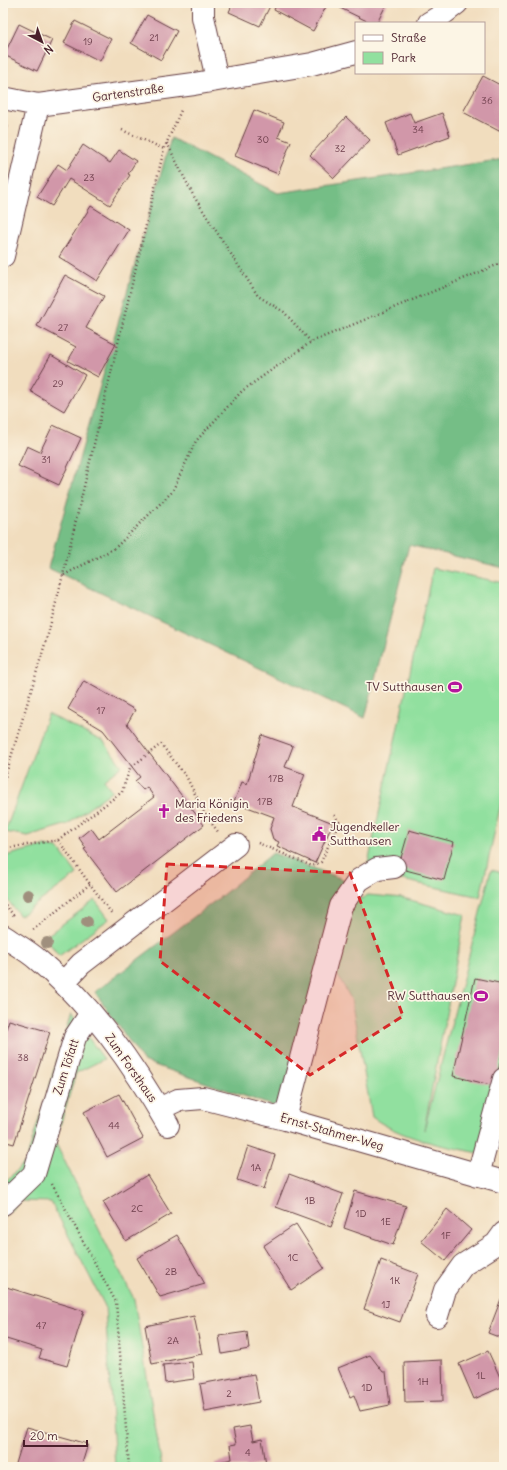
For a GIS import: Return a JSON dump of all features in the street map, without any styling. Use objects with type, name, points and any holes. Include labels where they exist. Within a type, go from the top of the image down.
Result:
[{"type":"street","points":[[203,3],[203,18],[217,80]]},
{"type":"street","points":[[431,22],[457,3]]},
{"type":"street","name":"Gartenstraße","points":[[3,98],[38,105],[194,84],[312,64],[355,52]]},
{"type":"street","points":[[3,256],[38,105]]},
{"type":"street","points":[[63,983],[81,964],[236,846]]},
{"type":"street","points":[[285,1119],[341,906],[359,880],[377,869],[394,867]]},
{"type":"street","points":[[3,936],[37,959],[63,983],[91,1013]]},
{"type":"street","name":"Zum Forsthaus","points":[[91,1013],[129,1063],[163,1117]]},
{"type":"street","name":"Zum Töfatt","points":[[3,1204],[34,1174],[75,1037],[91,1013]]},
{"type":"street","points":[[478,1174],[498,1124],[504,1079]]},
{"type":"street","name":"Ernst-Stahmer-Weg","points":[[163,1117],[178,1100],[203,1098],[285,1119],[504,1182]]},
{"type":"street","points":[[437,1316],[445,1290],[464,1265],[496,1244],[504,1233]]},
{"type":"path","points":[[3,784],[48,634],[63,575],[164,149],[174,123],[194,84]]},
{"type":"path","points":[[122,130],[164,149]]},
{"type":"path","points":[[167,143],[193,195],[258,296],[284,312],[311,342]]},
{"type":"path","points":[[63,575],[115,548],[172,492],[196,441],[242,391],[311,342],[504,262]]},
{"type":"path","points":[[3,848],[58,840],[122,792],[130,768],[161,744],[187,778],[206,816],[217,831]]},
{"type":"path","points":[[236,846],[255,842],[312,866],[321,862],[339,822],[334,814]]},
{"type":"path","points":[[58,840],[125,931]]},
{"type":"path","points":[[41,924],[90,884]]},
{"type":"path","points":[[34,1174],[50,1180],[116,1302],[128,1467]]},
{"type":"highlighted area","points":[[167,864],[350,873],[403,1016],[310,1075],[160,961]]},
{"type":"green space","points":[[171,138],[278,193],[504,159],[504,568],[409,545],[365,718],[48,568]]},
{"type":"green space","name":"TV Sutthausen","points":[[433,568],[504,583],[504,790],[480,897],[366,872]]},
{"type":"green space","points":[[48,714],[104,742],[122,766],[104,780],[112,791],[68,824],[28,836],[5,832]]},
{"type":"green space","points":[[43,846],[58,848],[77,874],[20,916],[3,894],[3,859],[9,855]]},
{"type":"green space","points":[[273,853],[345,880],[279,1108],[143,1061],[95,992],[220,897]]},
{"type":"green space","points":[[491,870],[504,873],[504,1119],[493,1156],[415,1138],[385,1125],[372,1117],[351,999],[332,965],[350,905],[368,895],[403,898],[465,915],[424,1130]]},
{"type":"green space","points":[[95,900],[109,919],[59,956],[45,937]]},
{"type":"green space","points":[[71,1014],[104,1059],[76,1073],[55,1142],[134,1299],[162,1467],[115,1467],[105,1306],[51,1202],[21,1201],[3,1217],[3,1184],[26,1161]]},
{"type":"building","points":[[233,3],[265,3],[270,6],[260,26],[229,12]]},
{"type":"building","points":[[277,3],[328,3],[313,31],[274,10]]},
{"type":"building","points":[[343,3],[387,3],[378,22],[369,22],[340,8]]},
{"type":"building","points":[[147,15],[177,31],[161,60],[131,43]]},
{"type":"building","points":[[75,21],[111,39],[100,61],[64,43]]},
{"type":"building","points":[[19,24],[52,40],[37,71],[4,55]]},
{"type":"building","points":[[483,76],[504,87],[504,122],[499,131],[463,112]]},
{"type":"building","points":[[254,110],[284,122],[278,137],[291,142],[278,174],[235,156]]},
{"type":"building","points":[[410,113],[414,123],[442,113],[450,136],[398,155],[386,123]]},
{"type":"building","points":[[346,117],[370,140],[334,178],[310,155]]},
{"type":"building","points":[[3,125],[8,126],[4,144],[3,144]]},
{"type":"building","points":[[83,145],[110,163],[119,150],[136,161],[128,174],[130,175],[110,205],[69,179],[52,206],[37,197],[58,164],[67,170]]},
{"type":"building","points":[[91,206],[129,230],[97,281],[59,257]]},
{"type":"building","points":[[65,275],[104,296],[86,328],[116,344],[98,377],[68,361],[76,347],[37,326]]},
{"type":"building","points":[[51,355],[85,375],[64,411],[30,391]]},
{"type":"building","points":[[53,425],[81,438],[59,485],[18,466],[27,446],[40,452]]},
{"type":"building","name":"Maria Königin des Friedens","points":[[84,681],[135,710],[127,724],[204,825],[117,892],[84,849],[86,848],[79,838],[91,828],[99,839],[154,797],[147,787],[143,790],[135,781],[140,777],[103,730],[68,709]]},
{"type":"building","points":[[262,735],[293,746],[285,767],[305,774],[293,807],[333,823],[315,863],[277,846],[279,842],[273,839],[270,829],[274,817],[234,802],[242,782],[247,784]]},
{"type":"building","points":[[409,830],[454,842],[444,880],[398,868]]},
{"type":"building","points":[[475,978],[504,984],[504,1045],[495,1086],[453,1076]]},
{"type":"building","points":[[9,1020],[50,1032],[14,1144],[3,1141],[3,1039]]},
{"type":"building","points":[[119,1094],[143,1138],[107,1157],[84,1112]]},
{"type":"building","points":[[248,1146],[275,1155],[264,1189],[237,1180]]},
{"type":"building","points":[[289,1174],[343,1194],[331,1227],[276,1207]]},
{"type":"building","points":[[147,1175],[171,1214],[126,1241],[103,1202]]},
{"type":"building","points":[[355,1191],[406,1206],[393,1245],[344,1228]]},
{"type":"building","points":[[447,1209],[471,1230],[445,1261],[421,1241]]},
{"type":"building","points":[[296,1224],[324,1268],[291,1290],[263,1246]]},
{"type":"building","points":[[177,1235],[205,1284],[160,1297],[137,1258]]},
{"type":"building","points":[[381,1260],[418,1274],[400,1322],[364,1309]]},
{"type":"building","points":[[3,1286],[84,1311],[67,1366],[39,1358],[42,1350],[3,1338]]},
{"type":"building","points":[[501,1299],[504,1300],[504,1339],[488,1333]]},
{"type":"building","points":[[194,1316],[202,1354],[152,1364],[145,1326]]},
{"type":"building","points":[[247,1332],[249,1349],[222,1354],[219,1336]]},
{"type":"building","points":[[488,1351],[504,1386],[474,1399],[459,1364]]},
{"type":"building","points":[[370,1355],[383,1372],[386,1372],[390,1405],[360,1411],[354,1395],[350,1397],[338,1368]]},
{"type":"building","points":[[442,1360],[443,1401],[405,1402],[404,1362]]},
{"type":"building","points":[[192,1362],[194,1379],[165,1383],[163,1365]]},
{"type":"building","points":[[254,1374],[259,1402],[205,1412],[200,1384]]},
{"type":"building","points":[[250,1426],[253,1441],[262,1439],[266,1464],[249,1467],[215,1467],[215,1463],[232,1459],[230,1445],[236,1444],[233,1429]]},
{"type":"building","points":[[27,1427],[88,1444],[81,1467],[15,1467]]},
{"type":"place","name":"TV Sutthausen","points":[[455,687]]},
{"type":"place","name":"Maria Königin des Friedens","points":[[164,811]]},
{"type":"place","name":"Jugendkeller Sutthausen","points":[[319,834]]},
{"type":"place","name":"RW Sutthausen","points":[[481,996]]}]
